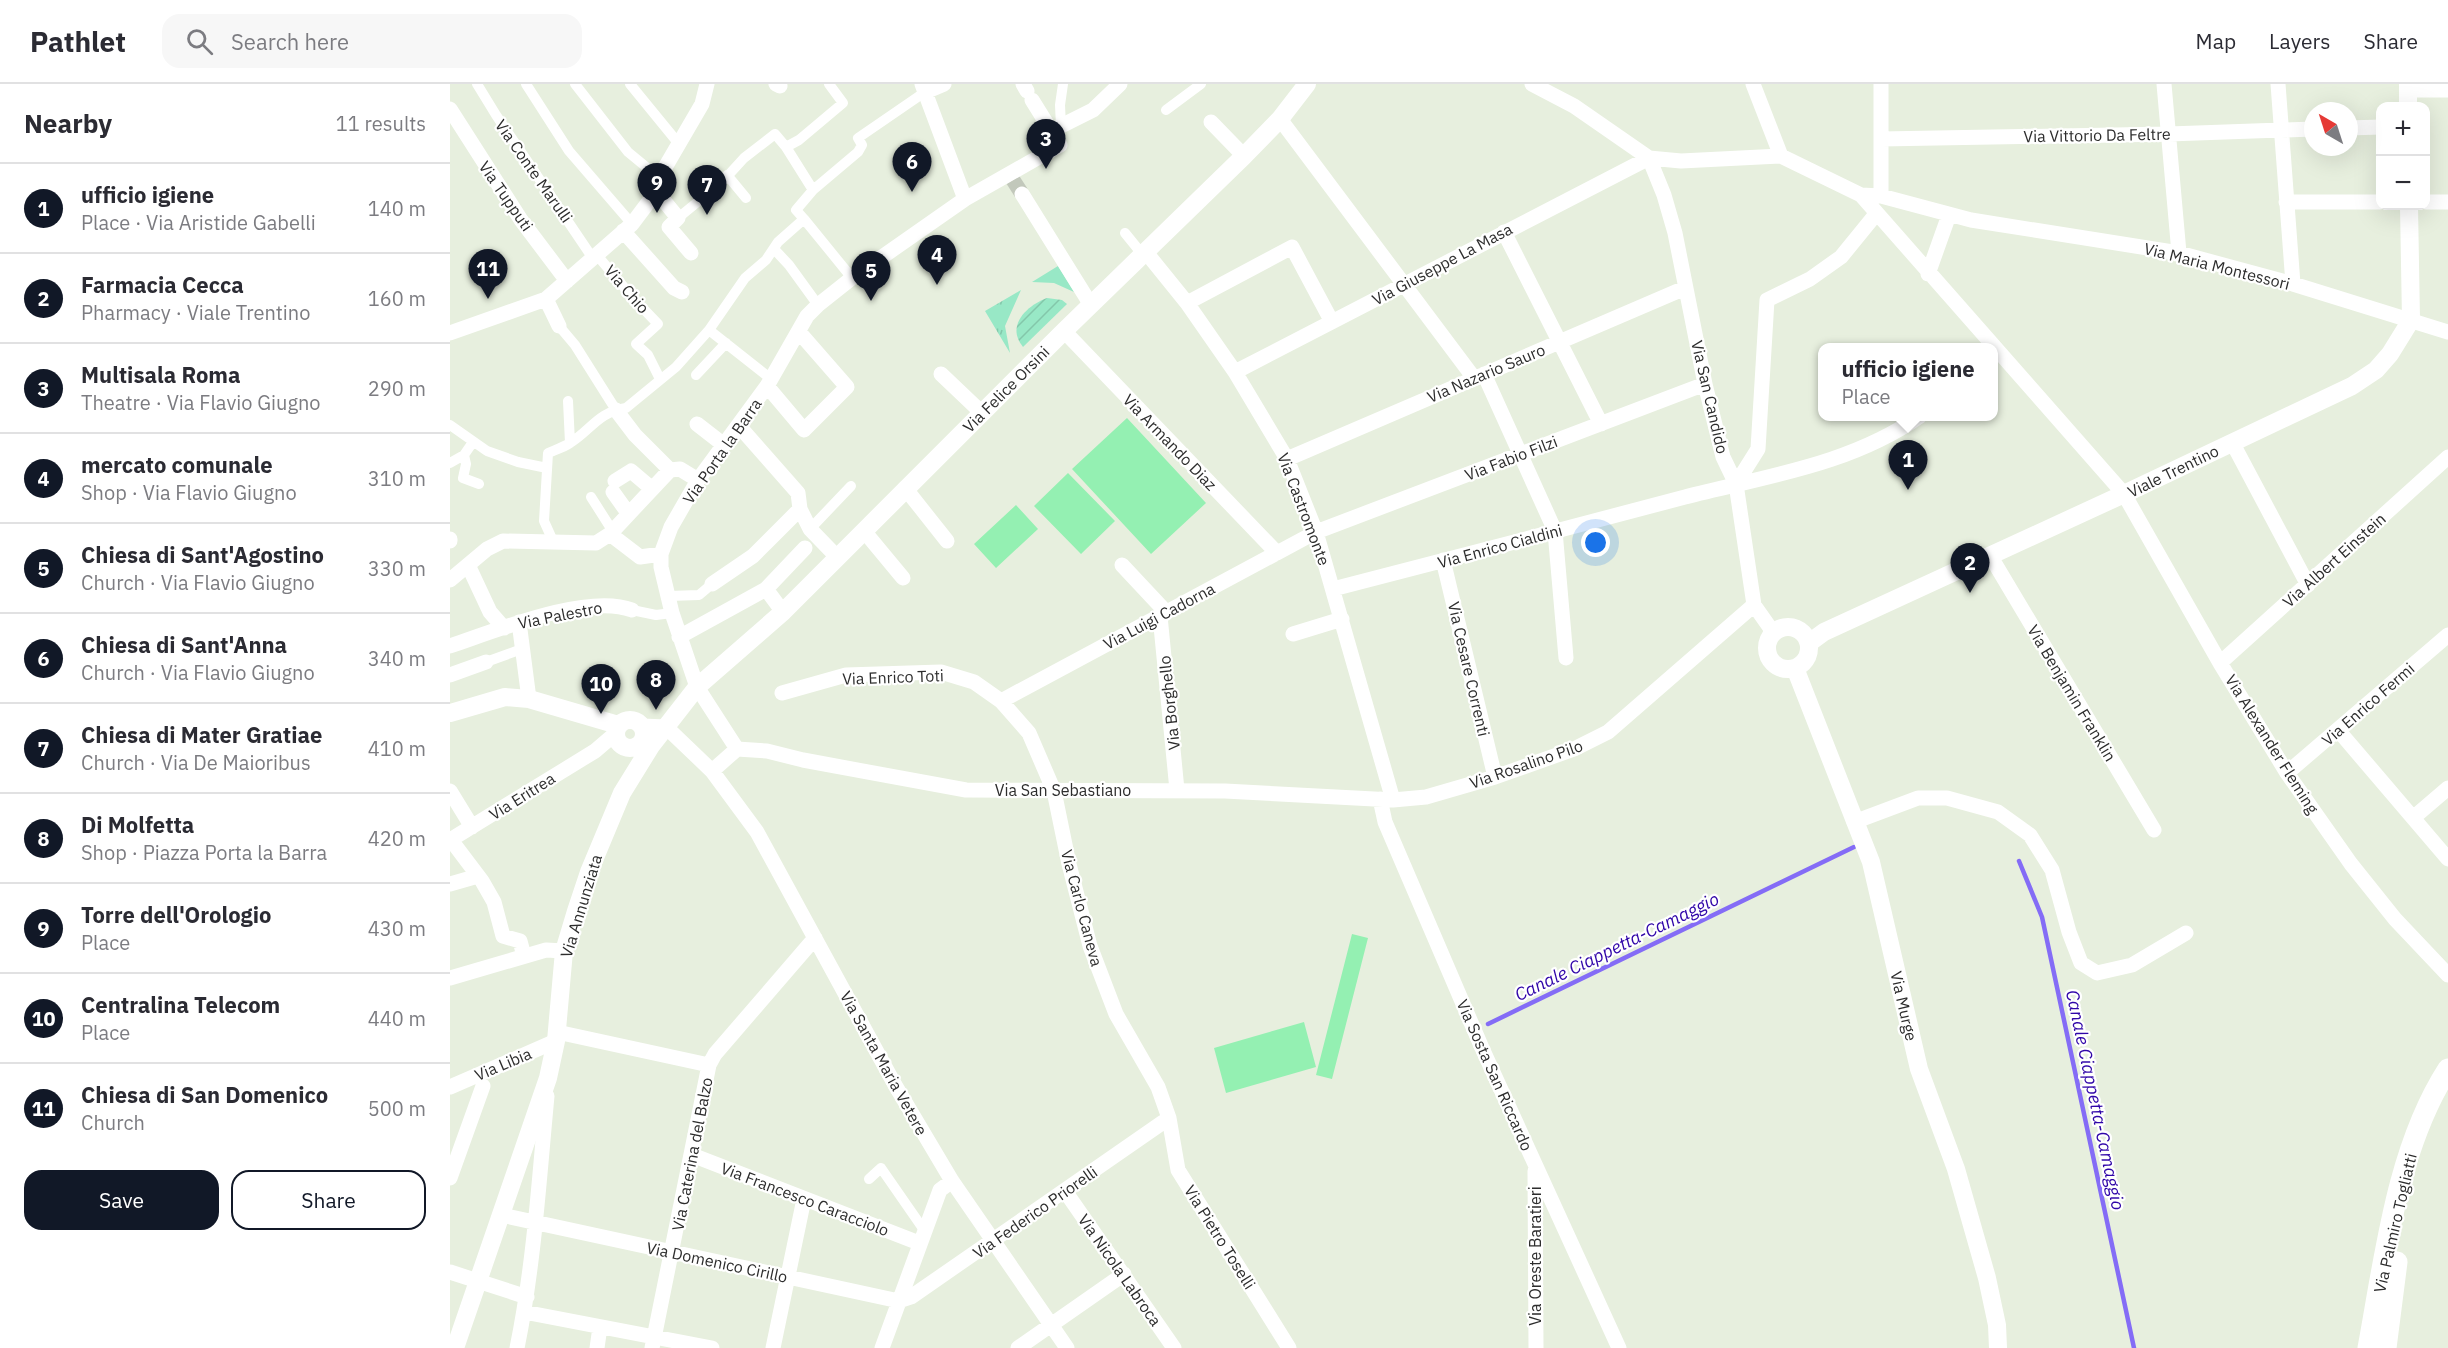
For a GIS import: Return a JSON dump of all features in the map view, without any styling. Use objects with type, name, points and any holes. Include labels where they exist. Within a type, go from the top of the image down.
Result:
[{"type":"main road","name":"Via Palmiro Togliatti","points":[[2367,1348],[2387,1243],[2406,1162],[2435,1089],[2448,1069]]},
{"type":"main road","name":"Via Palmiro Togliatti","points":[[2386,1348],[2399,1248],[2418,1168],[2448,1092]]},
{"type":"street","name":"Via Conte Marulli","points":[[477,84],[496,116],[594,255]]},
{"type":"street","points":[[526,84],[570,151],[674,288],[682,292]]},
{"type":"street","points":[[575,84],[628,152],[659,185],[678,218]]},
{"type":"street","points":[[630,84],[679,144]]},
{"type":"street","points":[[450,333],[546,298],[628,228],[659,185],[663,171],[702,104],[707,84]]},
{"type":"street","points":[[786,147],[799,140],[843,103],[829,84]]},
{"type":"street","points":[[852,278],[796,210],[813,190],[853,158],[862,145],[858,138],[923,88],[944,84]]},
{"type":"street","points":[[709,330],[769,383],[804,430],[847,387],[799,332],[813,310],[852,278],[965,199],[1015,183],[1060,145],[1056,128],[1064,84]]},
{"type":"street","points":[[1056,128],[1093,110],[1120,84]]},
{"type":"street","points":[[1166,110],[1202,84]]},
{"type":"street","name":"Via Felice Orsini","points":[[666,727],[697,687],[783,612],[838,558],[1064,331],[1244,156],[1280,119],[1307,84]]},
{"type":"street","points":[[1532,84],[1574,106],[1649,158],[1681,161],[1781,156],[1861,195]]},
{"type":"street","points":[[1753,84],[1781,156]]},
{"type":"street","points":[[1881,84],[1881,196]]},
{"type":"street","points":[[2164,84],[2179,253]]},
{"type":"street","points":[[2278,84],[2293,284]]},
{"type":"street","points":[[923,88],[965,199]]},
{"type":"street","points":[[1026,89],[1056,128]]},
{"type":"street","points":[[2408,93],[2448,90]]},
{"type":"street","name":"Via Tupputi","points":[[450,109],[521,220],[567,281]]},
{"type":"street","points":[[1280,119],[1403,285],[1479,376],[1520,454],[1555,531],[1566,658]]},
{"type":"street","points":[[1211,122],[1244,156]]},
{"type":"street","points":[[2358,128],[2376,127]]},
{"type":"street","name":"Via Vittorio Da Feltre","points":[[1881,139],[2304,129]]},
{"type":"street","points":[[691,253],[669,227],[771,136],[775,135],[786,147],[813,190]]},
{"type":"street","name":"Via Giuseppe La Masa","points":[[1235,372],[1649,158]]},
{"type":"street","name":"Via San Candido","points":[[1649,158],[1664,195],[1675,233],[1705,384],[1723,457],[1736,484],[1754,605],[1773,632]]},
{"type":"street","points":[[727,175],[746,198]]},
{"type":"street","points":[[1015,183],[1091,305]]},
{"type":"street","name":"Via Maria Montessori","points":[[1861,195],[1881,196],[1949,215],[2179,253],[2293,284],[2448,332]]},
{"type":"street","name":"Via Alexander Fleming","points":[[1861,195],[1990,343]]},
{"type":"street","points":[[2286,202],[2376,202]]},
{"type":"street","points":[[2430,202],[2448,202]]},
{"type":"street","points":[[2409,210],[2411,320]]},
{"type":"street","points":[[1736,484],[1758,449],[1767,300],[1810,279],[1841,257],[1876,214]]},
{"type":"street","points":[[1928,274],[1949,215]]},
{"type":"street","points":[[553,541],[544,520],[548,453],[570,443],[600,417],[626,408],[676,367],[709,330],[745,278],[765,260],[778,242],[804,219]]},
{"type":"street","points":[[1504,232],[1601,424]]},
{"type":"street","points":[[1125,233],[1144,253]]},
{"type":"street","points":[[1187,303],[1292,247],[1332,322]]},
{"type":"street","points":[[774,249],[789,265],[813,310]]},
{"type":"street","name":"Via Castromonte","points":[[1144,253],[1187,303],[1235,372],[1287,459],[1316,532],[1342,619],[1387,799]]},
{"type":"street","name":"Via Chio","points":[[594,255],[658,324],[636,344],[648,355],[660,379]]},
{"type":"street","name":"Via Nazario Sauro","points":[[1287,459],[1685,288]]},
{"type":"street","points":[[546,298],[559,326],[581,353],[661,479]]},
{"type":"street","name":"Viale Trentino","points":[[1809,643],[1824,632],[2352,386],[2376,370],[2390,354],[2411,320]]},
{"type":"street","name":"Via Armando Diaz","points":[[1064,331],[1277,553]]},
{"type":"street","name":"Via Porta la Barra","points":[[737,749],[697,687],[672,613],[661,567],[661,554],[671,527],[698,480],[769,383],[799,332]]},
{"type":"street","points":[[696,375],[726,343]]},
{"type":"street","name":"Via Alexander Fleming","points":[[1998,352],[2124,494],[2220,663],[2287,773],[2351,864],[2395,919],[2446,970]]},
{"type":"street","points":[[941,374],[982,413]]},
{"type":"street","name":"Via Fabio Filzi","points":[[1316,532],[1705,384]]},
{"type":"street","points":[[568,401],[570,443]]},
{"type":"street","name":"Via Enrico Cialdini","points":[[1333,589],[1736,484],[1805,469],[1857,451],[1914,421]]},
{"type":"street","points":[[697,424],[724,445]]},
{"type":"street","points":[[450,425],[487,451],[518,462],[547,468]]},
{"type":"street","points":[[739,426],[798,493],[800,509],[814,532],[838,558]]},
{"type":"street","points":[[450,463],[464,455],[474,442]]},
{"type":"street","points":[[2232,442],[2308,585]]},
{"type":"street","points":[[464,455],[466,464],[463,478],[479,484]]},
{"type":"street","name":"Via Albert Einstein","points":[[2220,663],[2448,457]]},
{"type":"street","points":[[450,580],[487,549],[503,542],[596,543],[611,532],[661,479],[680,469],[698,480]]},
{"type":"street","points":[[628,513],[614,487],[631,471],[661,479]]},
{"type":"street","points":[[679,637],[766,589],[805,548],[814,532],[851,486]]},
{"type":"street","points":[[905,489],[947,541]]},
{"type":"street","points":[[591,497],[611,532],[640,556],[661,554]]},
{"type":"street","points":[[669,596],[699,595],[753,556],[800,509]]},
{"type":"street","points":[[864,531],[903,578]]},
{"type":"street","name":"Via Luigi Cadorna","points":[[1001,701],[1316,532]]},
{"type":"street","name":"Via Benjamin Franklin","points":[[1990,556],[2154,830]]},
{"type":"street","name":"Via Cesare Correnti","points":[[1443,560],[1495,777]]},
{"type":"street","points":[[468,565],[490,612],[504,628]]},
{"type":"street","points":[[1122,565],[1163,614]]},
{"type":"street","points":[[766,589],[783,612]]},
{"type":"street","name":"Via Palestro","points":[[450,646],[519,622],[597,605],[619,605],[656,615],[672,613]]},
{"type":"street","name":"Via Rosalino Pilo","points":[[1387,799],[1426,797],[1495,777],[1574,749],[1608,732],[1754,605]]},
{"type":"street","name":"Via Borghello","points":[[1163,614],[1178,790]]},
{"type":"street","points":[[1293,634],[1342,619]]},
{"type":"street","points":[[519,622],[529,699]]},
{"type":"street","points":[[1794,627],[1806,636],[1809,643],[1808,655],[1795,668],[1781,668],[1770,659],[1767,645],[1773,632],[1779,628],[1794,627]]},
{"type":"street","name":"Via Enrico Fermi","points":[[2287,773],[2448,635]]},
{"type":"street","points":[[450,675],[522,649]]},
{"type":"street","name":"Via Murge","points":[[1795,668],[1871,862],[1919,1069],[1956,1169],[1987,1278],[1997,1325],[1998,1348]]},
{"type":"street","name":"Via Enrico Toti","points":[[782,693],[846,675],[942,672],[974,682],[1001,701],[1029,734],[1054,790]]},
{"type":"street","points":[[450,713],[506,697],[529,699],[618,734],[631,748],[645,738],[633,720],[622,722],[618,734]]},
{"type":"street","name":"Via Annunziata","points":[[517,1348],[527,1297],[536,1223],[548,1078],[556,1037],[564,951],[589,872],[645,738],[666,727]]},
{"type":"street","name":"Via Santa Maria Vetere","points":[[666,727],[712,771],[758,832],[895,1085],[952,1181],[1067,1348]]},
{"type":"street","points":[[2338,730],[2448,859]]},
{"type":"street","name":"Via Eritrea","points":[[450,840],[595,752],[618,734]]},
{"type":"street","points":[[712,771],[737,749]]},
{"type":"street","name":"Via San Sebastiano","points":[[737,749],[767,752],[966,790],[1178,790],[1387,799]]},
{"type":"street","points":[[2413,818],[2448,788]]},
{"type":"street","name":"Via Carlo Caneva","points":[[1054,790],[1069,864],[1090,946],[1116,1014],[1158,1087],[1169,1118]]},
{"type":"street","points":[[450,791],[472,827]]},
{"type":"street","points":[[1855,825],[1918,798],[1947,798],[1998,812],[2030,835],[2052,870],[2069,932],[2081,963],[2097,973],[2132,965],[2186,933]]},
{"type":"street","name":"Via Sosta San Riccardo","points":[[1387,799],[1385,822],[1535,1164],[1619,1348]]},
{"type":"street","points":[[450,840],[478,876],[494,902],[502,936],[520,941],[524,956]]},
{"type":"street","points":[[450,884],[478,876]]},
{"type":"street","points":[[556,1037],[710,1065],[715,1054],[815,938]]},
{"type":"street","points":[[450,978],[546,950],[564,951]]},
{"type":"street","name":"Via Libia","points":[[450,1087],[556,1037]]},
{"type":"street","name":"Via Caterina del Balzo","points":[[653,1342],[710,1065]]},
{"type":"street","name":"Via Annunziata","points":[[455,1348],[548,1078]]},
{"type":"street","points":[[450,1178],[483,1086]]},
{"type":"street","name":"Via Federico Priorelli","points":[[899,1301],[911,1297],[994,1241],[1169,1118]]},
{"type":"street","name":"Via Pietro Toselli","points":[[1169,1118],[1178,1170],[1290,1348]]},
{"type":"street","name":"Via Francesco Caracciolo","points":[[692,1155],[804,1199],[921,1237]]},
{"type":"street","name":"Via Oreste Baratieri","points":[[1535,1164],[1536,1348]]},
{"type":"street","points":[[869,1179],[881,1168],[921,1237]]},
{"type":"street","points":[[882,1348],[940,1190],[952,1181]]},
{"type":"street","name":"Via Nicola Labroca","points":[[1065,1191],[1174,1348]]},
{"type":"street","points":[[773,1348],[804,1199]]},
{"type":"street","name":"Via Domenico Cirillo","points":[[501,1215],[899,1301]]},
{"type":"street","points":[[450,1272],[527,1297]]},
{"type":"street","points":[[1018,1348],[1124,1274]]},
{"type":"street","points":[[524,1312],[600,1327],[653,1342],[712,1348]]},
{"type":"street","points":[[597,1348],[600,1327]]},
{"type":"green space","points":[[1058,266],[1074,292],[1054,283],[1032,282]]},
{"type":"green space","points":[[1021,290],[1005,326],[1010,353],[985,311]]},
{"type":"green space","points":[[1047,298],[1062,300],[1067,304],[1023,347],[1016,331],[1021,317],[1026,311]]},
{"type":"green space","points":[[1127,418],[1206,503],[1151,554],[1072,469]]},
{"type":"green space","points":[[1068,473],[1115,521],[1081,554],[1034,506]]},
{"type":"green space","points":[[1016,505],[1038,529],[996,568],[974,544]]},
{"type":"green space","points":[[1352,934],[1368,938],[1332,1079],[1316,1075]]},
{"type":"green space","points":[[1304,1022],[1316,1067],[1226,1093],[1214,1048]]},
{"type":"waterway","name":"Canale Ciappetta-Camaggio","points":[[1488,1024],[1854,847]]},
{"type":"waterway","name":"Canale Ciappetta-Camaggio","points":[[2019,861],[2042,917],[2134,1348]]},
{"type":"tunnel","points":[[1013,180],[1022,194]]},
{"type":"place","name":"Multisala Roma","points":[[1046,169]]},
{"type":"place","name":"Chiesa di Sant'Anna","points":[[912,192]]},
{"type":"place","name":"Torre dell'Orologio","points":[[657,213]]},
{"type":"place","name":"Chiesa di Mater Gratiae","points":[[707,215]]},
{"type":"place","name":"mercato comunale","points":[[937,285]]},
{"type":"place","name":"Chiesa di San Domenico","points":[[488,299]]},
{"type":"place","name":"Chiesa di Sant'Agostino","points":[[871,301]]},
{"type":"place","name":"ufficio igiene","points":[[1908,490]]},
{"type":"place","name":"Farmacia Cecca","points":[[1970,593]]},
{"type":"place","name":"Di Molfetta","points":[[656,710]]},
{"type":"place","name":"Centralina Telecom","points":[[601,714]]}]
